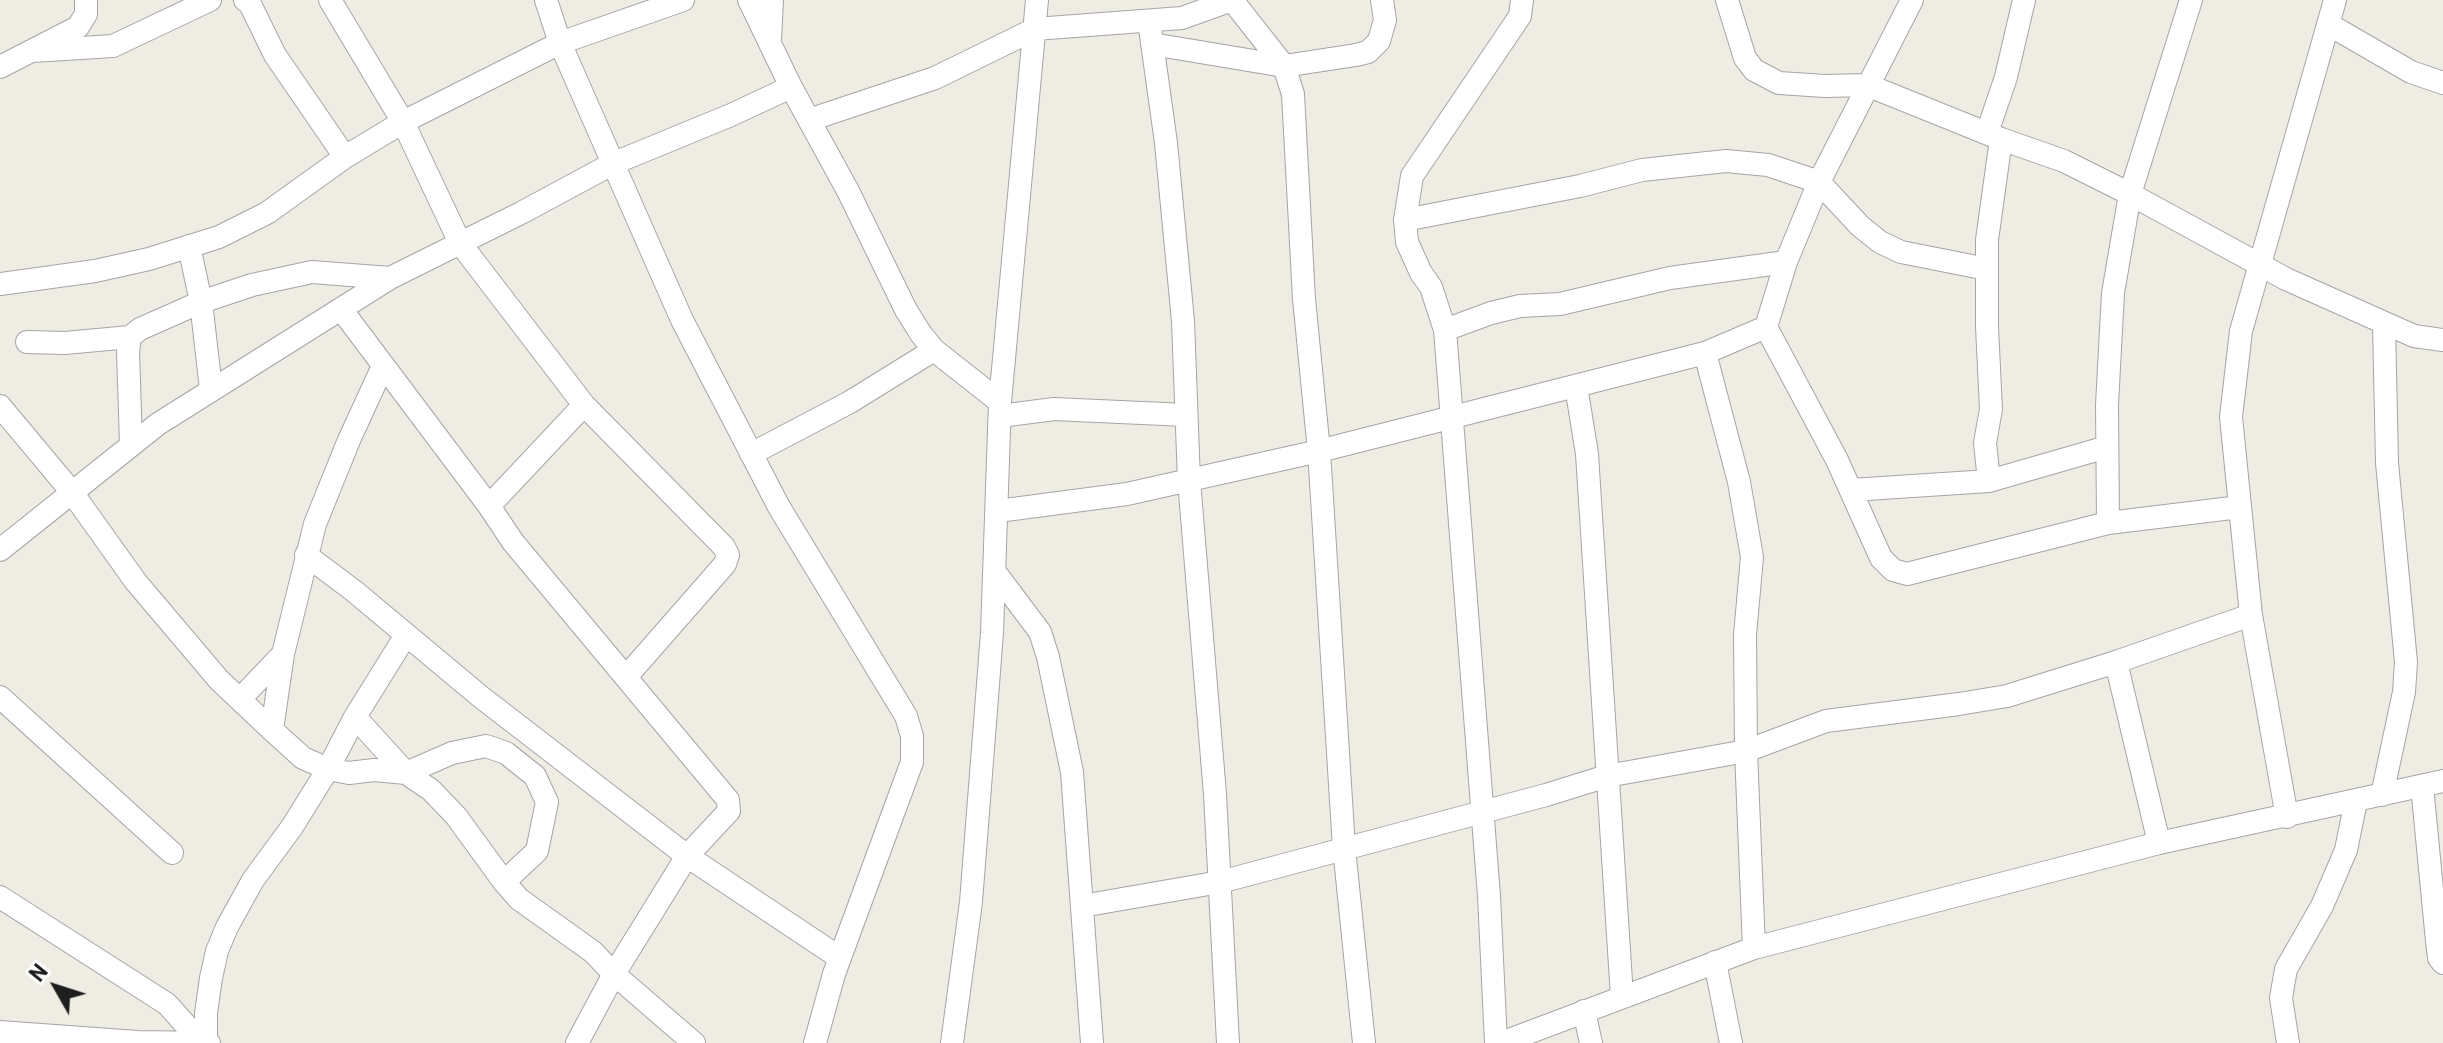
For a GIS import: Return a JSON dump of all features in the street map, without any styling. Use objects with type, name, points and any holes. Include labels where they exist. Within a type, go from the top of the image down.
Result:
[{"type":"street","points":[[0,67],[78,27],[86,14],[86,0]]},
{"type":"street","points":[[32,51],[113,46],[210,0]]},
{"type":"street","points":[[245,0],[250,4],[275,55],[345,157]]},
{"type":"street","points":[[330,0],[403,122],[460,243],[584,405],[724,547],[728,555],[725,564],[626,677]]},
{"type":"street","points":[[546,0],[560,43],[682,320],[779,507],[906,716],[912,736],[912,762],[840,958],[815,1043]]},
{"type":"street","points":[[0,284],[95,271],[219,237],[267,213],[345,157],[403,122],[560,43],[683,0]]},
{"type":"street","points":[[749,0],[906,310],[934,350],[1000,409],[1186,415]]},
{"type":"street","points":[[770,43],[772,0]]},
{"type":"street","points":[[952,1043],[971,902],[995,572],[1000,409],[1037,0]]},
{"type":"street","points":[[1163,0],[1182,18]]},
{"type":"street","points":[[809,120],[935,78],[1035,29],[1182,18],[1232,0],[1284,66],[1293,94],[1304,299],[1319,451],[1344,848],[1364,1043]]},
{"type":"street","points":[[1152,44],[1284,66],[1368,52],[1379,41],[1385,20],[1382,0]]},
{"type":"street","points":[[1522,0],[1520,16],[1412,176],[1405,220],[1407,242],[1431,287],[1445,330],[1498,1043],[1754,948],[2159,843],[2425,785]]},
{"type":"street","points":[[1727,0],[1745,58],[1754,70],[1779,83],[1867,85],[2064,161],[2258,264],[2384,324],[2414,336],[2443,340]]},
{"type":"street","points":[[1989,481],[1985,443],[1991,409],[1987,240],[1994,136],[2024,0]]},
{"type":"street","points":[[2108,523],[2107,447],[2113,293],[2130,194],[2191,0]]},
{"type":"street","points":[[2287,817],[2251,615],[2231,417],[2241,331],[2335,0]]},
{"type":"street","points":[[1909,2],[1819,182],[1786,262],[1766,327],[1851,490],[1881,558],[1893,570],[1907,574],[2108,523],[2240,507]]},
{"type":"street","points":[[1149,21],[1166,143],[1183,321],[1189,481],[1220,882],[1228,1043]]},
{"type":"street","points":[[2328,24],[2411,72],[2443,83]]},
{"type":"street","points":[[0,550],[131,444],[211,389],[390,278],[612,164],[791,87]]},
{"type":"street","points":[[1405,220],[1580,186],[1642,170],[1726,161],[1768,165],[1819,182],[1860,226],[1880,242],[1918,257],[1987,269]]},
{"type":"street","points":[[189,246],[201,302],[211,389]]},
{"type":"street","points":[[1445,330],[1520,306],[1560,304],[1670,278],[1786,262]]},
{"type":"street","points":[[27,342],[65,343],[130,337],[140,329],[201,302],[252,285],[312,272],[390,278]]},
{"type":"street","points":[[341,309],[513,542],[728,800],[729,811],[687,856],[614,974],[577,1043]]},
{"type":"street","points":[[2382,795],[2404,692],[2406,662],[2387,463],[2384,324]]},
{"type":"street","points":[[998,511],[1127,494],[1319,451],[1705,353],[1766,327]]},
{"type":"street","points":[[130,337],[131,444]]},
{"type":"street","points":[[751,454],[850,402],[934,350]]},
{"type":"street","points":[[1705,353],[1739,482],[1752,557],[1745,635],[1754,948]]},
{"type":"street","points":[[272,730],[283,654],[315,524],[383,366]]},
{"type":"street","points":[[1576,386],[1587,454],[1622,997]]},
{"type":"street","points":[[489,506],[584,405]]},
{"type":"street","points":[[0,406],[71,491],[136,582],[219,680],[303,758],[328,769],[349,773],[374,770],[406,773],[452,753],[486,746],[506,753],[535,776],[547,802],[537,851],[504,882]]},
{"type":"street","points":[[1851,490],[1989,481],[2107,447]]},
{"type":"street","points":[[306,555],[518,726],[687,856],[840,958]]},
{"type":"street","points":[[995,572],[1040,632],[1072,772],[1092,1043]]},
{"type":"street","points":[[1082,906],[1220,882],[1607,776],[1746,751],[1826,721],[2007,696],[2251,615]]},
{"type":"street","points":[[205,1043],[209,991],[217,951],[240,903],[328,769],[355,717],[406,635]]},
{"type":"street","points":[[240,699],[283,654]]},
{"type":"street","points":[[2116,662],[2159,843]]},
{"type":"street","points":[[0,697],[172,853]]},
{"type":"street","points":[[355,717],[406,773],[431,790],[456,816],[519,899],[593,952],[694,1043]]},
{"type":"street","points":[[2391,753],[2425,785],[2437,941],[2439,958],[2443,963]]},
{"type":"street","points":[[2288,1043],[2281,998],[2286,969],[2322,906],[2346,850],[2356,801]]},
{"type":"street","points":[[0,897],[167,1004],[205,1043]]},
{"type":"street","points":[[1715,962],[1731,1043]]},
{"type":"street","points":[[167,1004],[209,991]]},
{"type":"street","points":[[1584,1011],[1591,1043]]},
{"type":"street","points":[[0,1032],[70,1040],[205,1043]]}]
